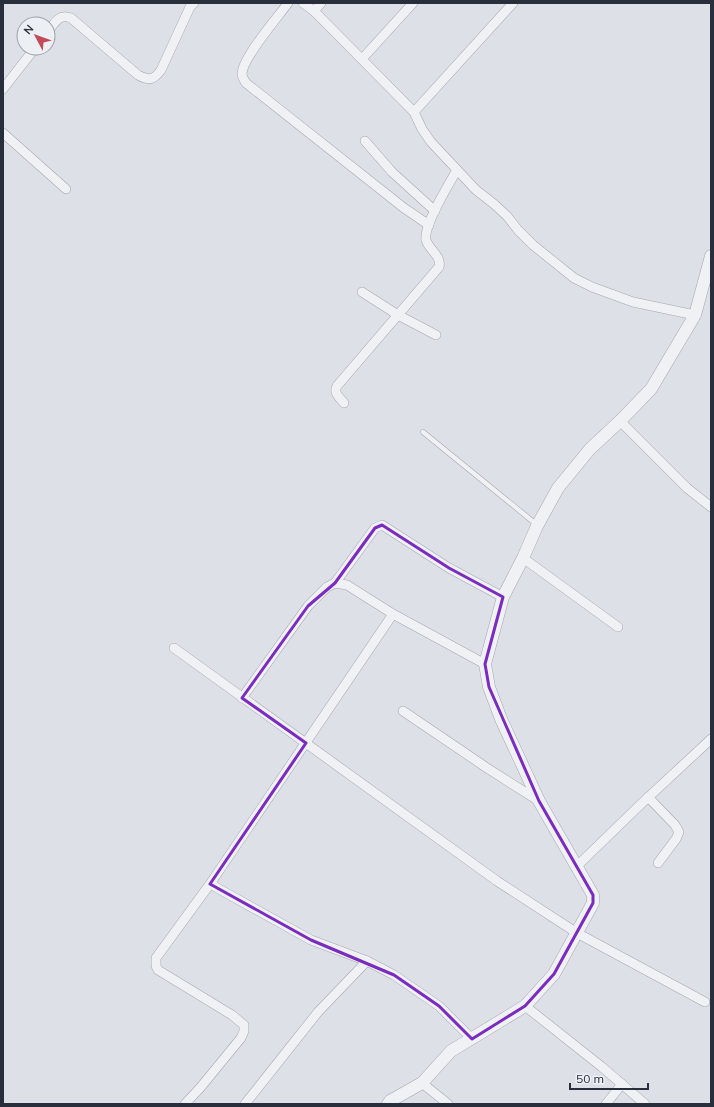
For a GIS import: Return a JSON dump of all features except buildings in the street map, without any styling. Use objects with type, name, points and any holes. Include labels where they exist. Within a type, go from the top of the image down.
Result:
[{"type":"street","points":[[56,20],[66,16],[71,18],[138,75],[144,79],[149,79],[154,78],[161,70],[190,7],[194,3]]},
{"type":"street","points":[[288,3],[258,43],[244,66],[242,74],[246,82],[404,208],[429,225]]},
{"type":"street","points":[[303,3],[314,11],[414,112],[422,129],[432,142],[476,190],[507,216],[533,245],[574,278],[592,287],[633,302],[695,315]]},
{"type":"street","points":[[314,11],[321,3]]},
{"type":"street","points":[[362,59],[413,3]]},
{"type":"street","points":[[414,112],[513,3]]},
{"type":"street","points":[[3,89],[29,56]]},
{"type":"street","points":[[3,133],[66,189]]},
{"type":"street","points":[[365,141],[392,172],[435,211]]},
{"type":"street","points":[[344,403],[336,392],[335,389],[337,386],[439,267],[440,264],[438,259],[427,243],[426,238],[429,225],[443,193],[457,170]]},
{"type":"street","points":[[388,1104],[390,1101],[422,1083],[451,1052],[525,1006],[554,974],[593,903],[593,895],[539,801],[501,719],[489,687],[485,664],[502,597],[523,558],[537,526],[558,488],[590,449],[651,389],[695,315],[711,256]]},
{"type":"street","points":[[362,292],[398,315],[436,335]]},
{"type":"street","points":[[620,421],[688,488],[711,507]]},
{"type":"street","points":[[242,698],[308,606],[327,587],[335,583],[374,528],[382,525],[449,568],[502,597]]},
{"type":"street","points":[[523,558],[618,627]]},
{"type":"street","points":[[335,583],[347,585],[393,614],[485,664]]},
{"type":"street","points":[[185,1104],[227,1057],[241,1038],[244,1031],[244,1025],[232,1014],[158,970],[155,963],[156,958],[210,884],[393,614]]},
{"type":"street","points":[[174,648],[497,881],[577,933],[704,1002]]},
{"type":"street","points":[[403,711],[486,768],[539,801]]},
{"type":"street","points":[[576,867],[711,738]]},
{"type":"street","points":[[648,797],[675,825],[679,832],[676,839],[658,863]]},
{"type":"street","points":[[210,884],[311,940],[367,961],[394,975],[439,1006],[472,1038]]},
{"type":"street","points":[[245,1104],[318,1012],[367,961]]},
{"type":"street","points":[[525,1006],[602,1067],[645,1104]]},
{"type":"street","points":[[422,1083],[448,1104]]},
{"type":"street","points":[[606,1104],[622,1084]]},
{"type":"lane","points":[[422,432],[537,526]]},
{"type":"highlighted area","points":[[382,525],[449,568],[503,597],[485,664],[489,687],[539,801],[593,895],[593,903],[554,974],[525,1006],[472,1039],[439,1006],[394,975],[311,940],[210,884],[306,743],[242,698],[308,606],[335,583],[375,528]]}]
